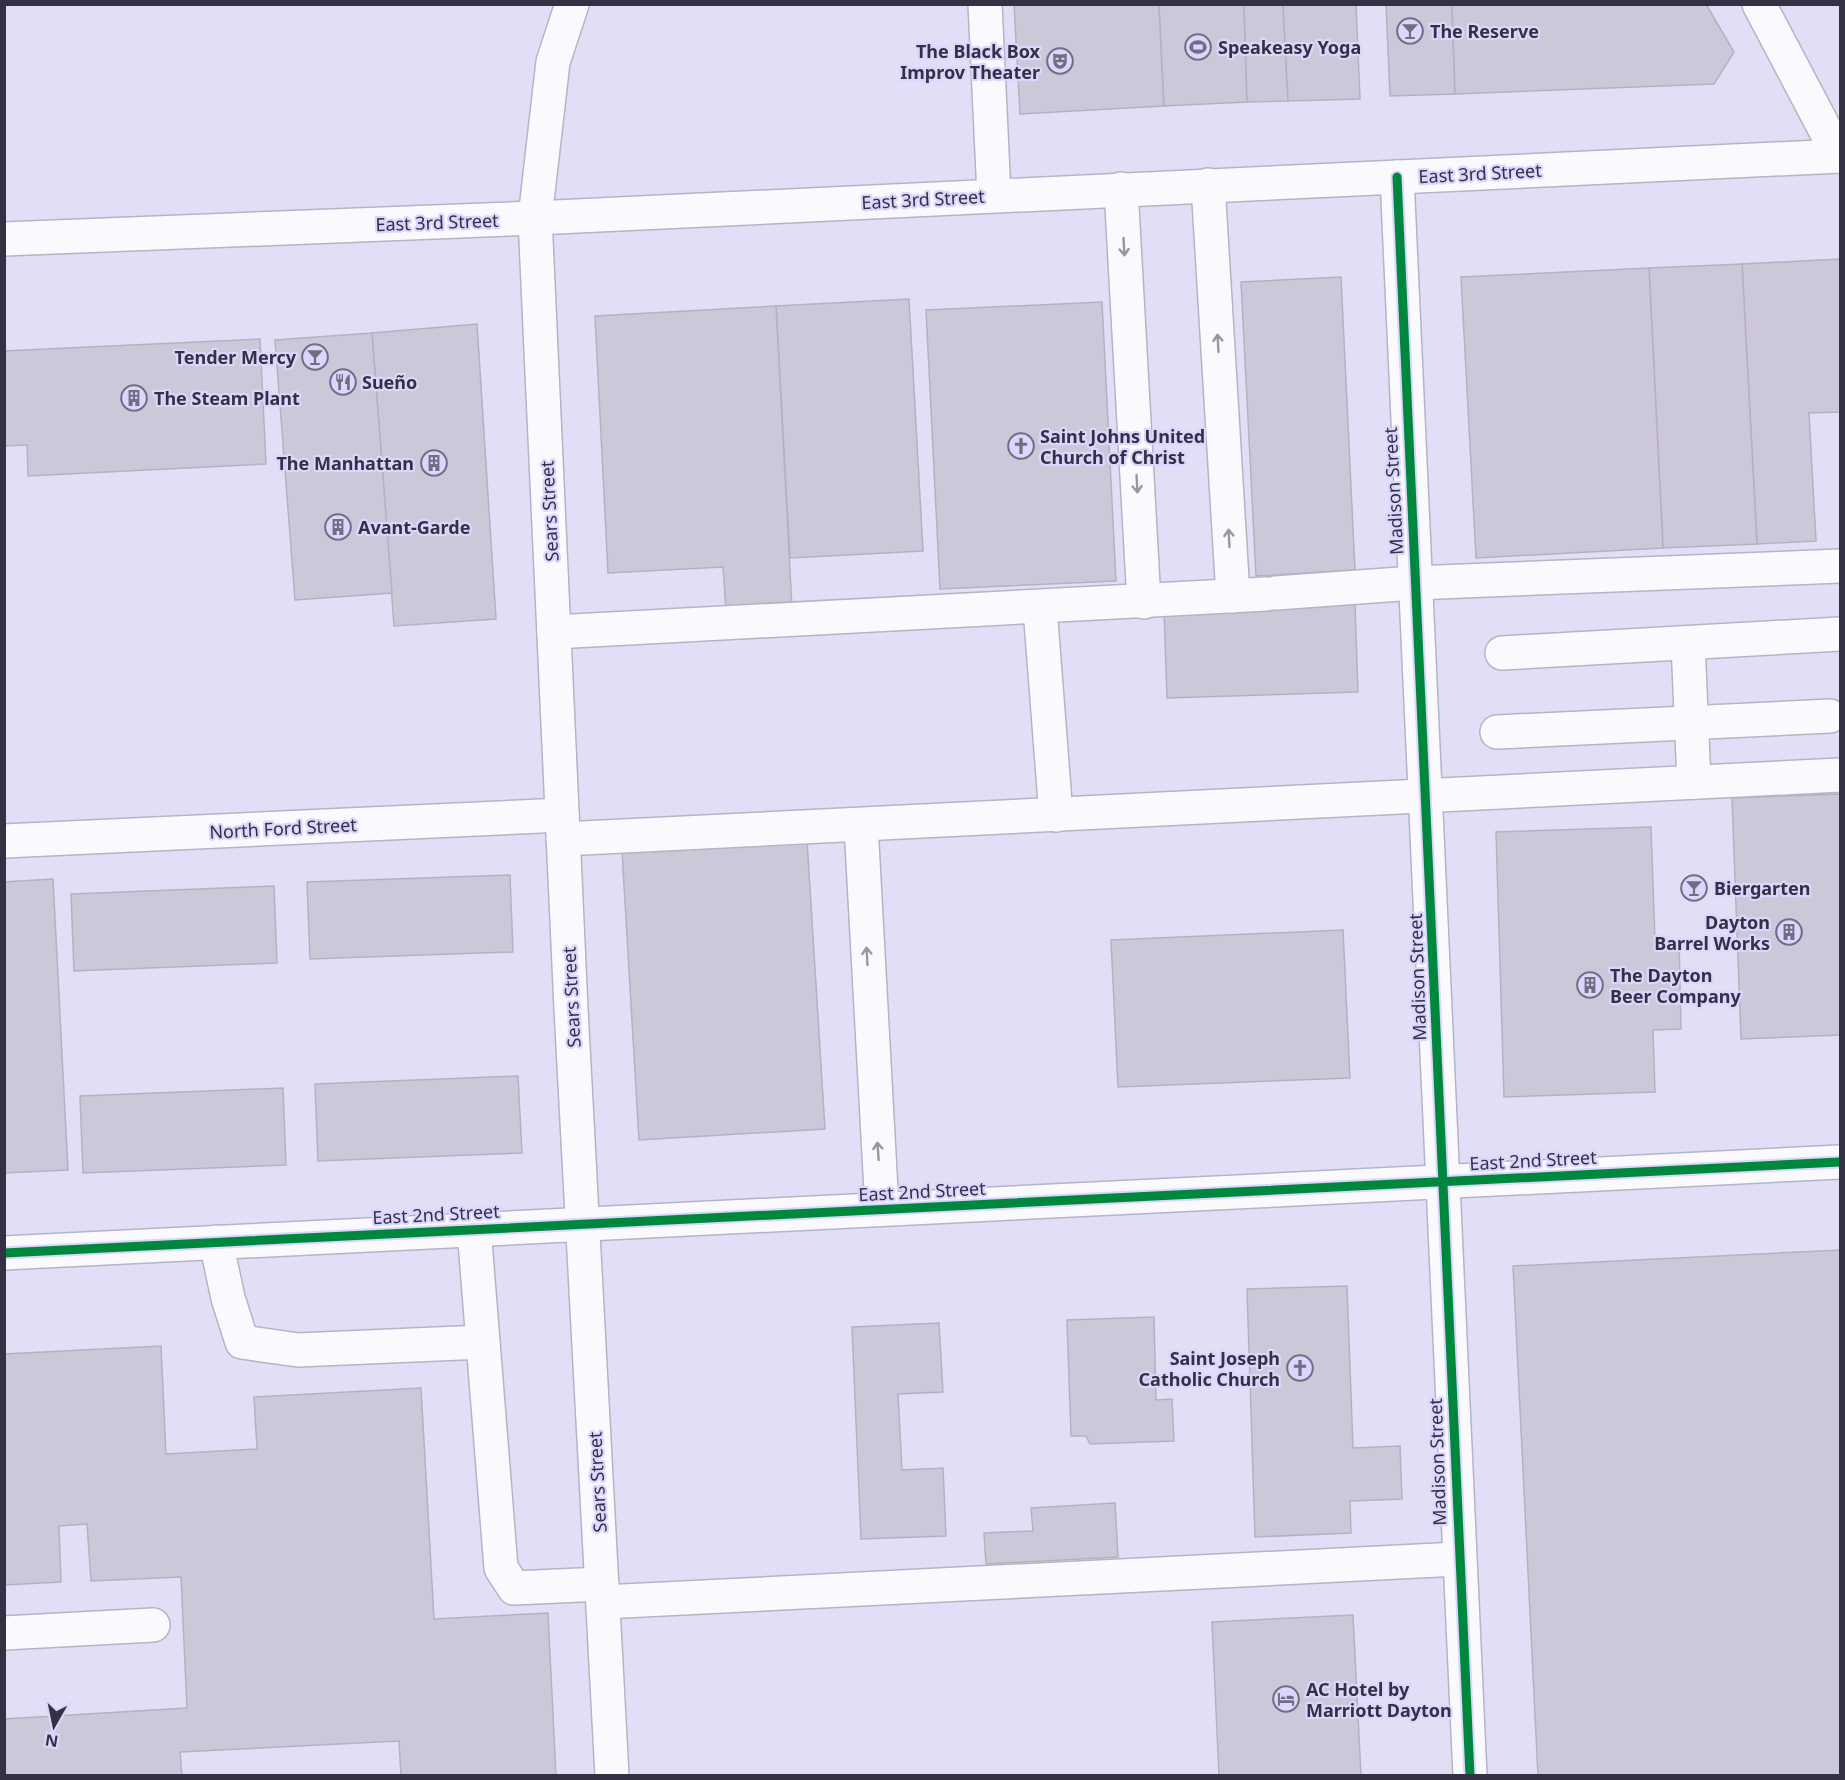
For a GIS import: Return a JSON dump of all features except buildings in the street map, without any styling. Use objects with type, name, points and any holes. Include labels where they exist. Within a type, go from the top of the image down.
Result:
[{"type":"street","name":"Sears Street","points":[[572,4],[553,62],[535,218],[563,827],[612,1776]]},
{"type":"street","points":[[985,4],[994,195]]},
{"type":"street","points":[[1759,4],[1840,156]]},
{"type":"street","name":"East 3rd Street","points":[[4,239],[535,218],[1840,156]]},
{"type":"street","name":"Madison Street","points":[[1397,177],[1458,1559],[1470,1776]]},
{"type":"street","points":[[1208,185],[1233,596]]},
{"type":"street","points":[[1121,189],[1144,602]]},
{"type":"street","points":[[554,632],[1040,608],[1414,583],[1840,566]]},
{"type":"street","points":[[1040,608],[1056,815]]},
{"type":"street","points":[[1502,653],[1840,634]]},
{"type":"street","points":[[1688,643],[1694,782]]},
{"type":"street","points":[[1497,732],[1830,716]]},
{"type":"street","name":"North Ford Street","points":[[4,841],[563,827],[861,825],[1840,776]]},
{"type":"street","points":[[861,825],[882,1209]]},
{"type":"street","name":"East 2nd Street","points":[[4,1253],[1840,1162]]},
{"type":"street","points":[[474,1229],[501,1568],[514,1588],[602,1593],[1458,1559]]},
{"type":"street","points":[[216,1242],[228,1298],[242,1342],[298,1350],[483,1342]]},
{"type":"street","points":[[4,1633],[153,1625]]},
{"type":"cycle path","points":[[1397,177],[1470,1776]]},
{"type":"cycle path","points":[[4,1253],[1840,1162]]},
{"type":"place","name":"The Reserve","points":[[1410,31]]},
{"type":"place","name":"Speakeasy Yoga","points":[[1198,47]]},
{"type":"place","name":"The Black Box Improv Theater","points":[[1060,61]]},
{"type":"place","name":"Tender Mercy","points":[[315,357]]},
{"type":"place","name":"Sueño","points":[[343,382]]},
{"type":"place","name":"The Steam Plant","points":[[134,398]]},
{"type":"place","name":"Saint Johns United Church of Christ","points":[[1021,446]]},
{"type":"place","name":"The Manhattan","points":[[434,463]]},
{"type":"place","name":"Avant-Garde","points":[[338,527]]},
{"type":"place","name":"Biergarten","points":[[1694,888]]},
{"type":"place","name":"Dayton Barrel Works","points":[[1789,932]]},
{"type":"place","name":"The Dayton Beer Company","points":[[1590,985]]},
{"type":"place","name":"Saint Joseph Catholic Church","points":[[1300,1368]]},
{"type":"place","name":"AC Hotel by Marriott Dayton","points":[[1286,1699]]}]
